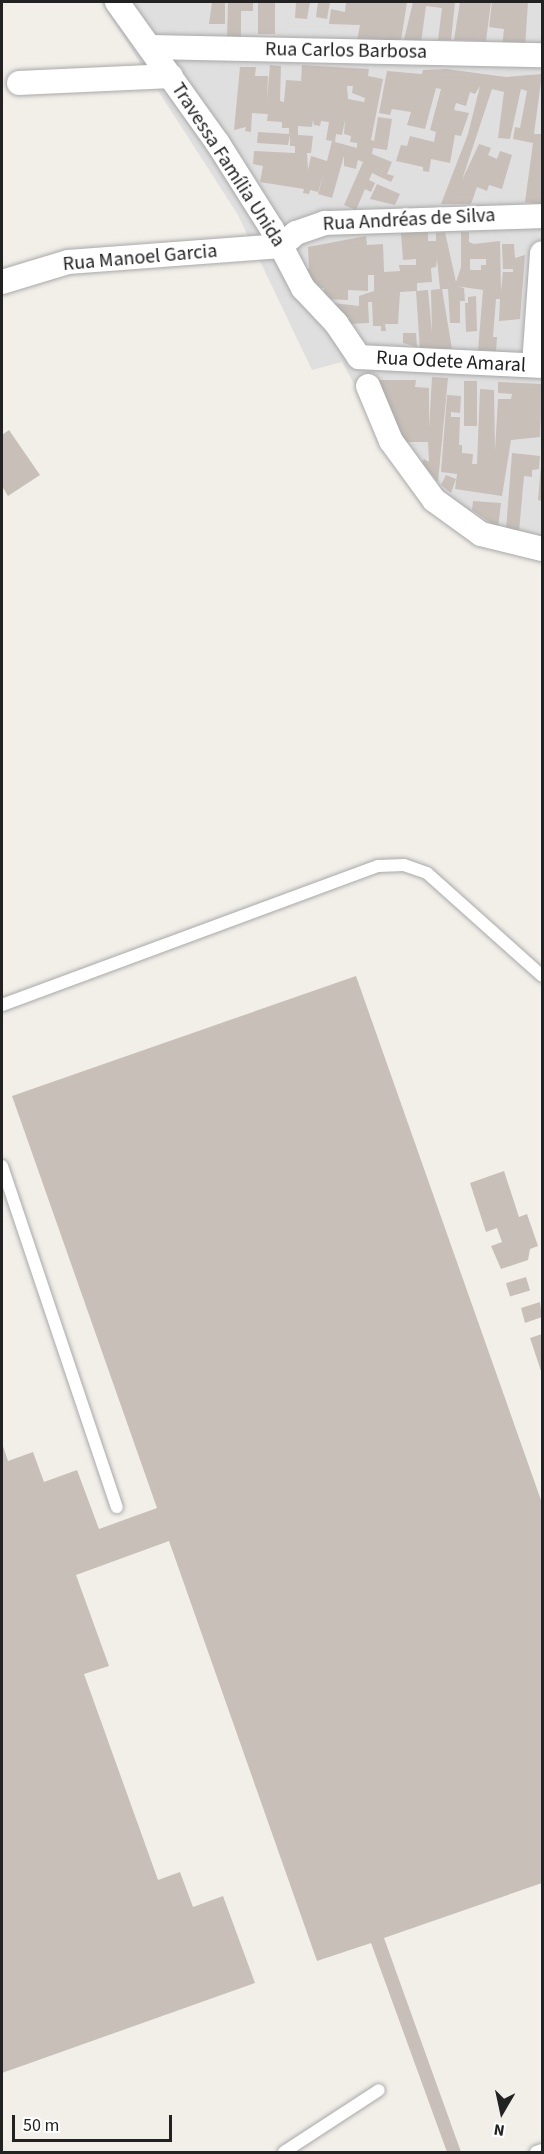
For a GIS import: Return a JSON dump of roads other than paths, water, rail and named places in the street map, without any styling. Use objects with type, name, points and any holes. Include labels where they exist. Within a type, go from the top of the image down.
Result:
[{"type":"street","name":"Travessa Família Unida","points":[[117,2],[171,76],[282,246],[303,288],[336,323],[359,357]]},
{"type":"street","name":"Rua Carlos Barbosa","points":[[150,47],[542,50]]},
{"type":"street","points":[[19,83],[171,76]]},
{"type":"street","name":"Rua Andréas de Silva","points":[[282,246],[296,232],[325,223],[543,216]]},
{"type":"street","name":"Rua Manoel Garcia","points":[[2,282],[68,262],[282,246]]},
{"type":"street","points":[[538,366],[543,253]]},
{"type":"street","name":"Rua Odete Amaral","points":[[359,357],[538,366]]},
{"type":"street","points":[[368,386],[391,441],[434,500],[482,534],[543,549]]},
{"type":"lane","points":[[2,1005],[378,866],[404,865],[427,873],[543,976]]},
{"type":"lane","points":[[2,1166],[117,1507]]},
{"type":"lane","points":[[284,2152],[379,2090]]},
{"type":"lane","points":[[536,2152],[543,2150]]}]
